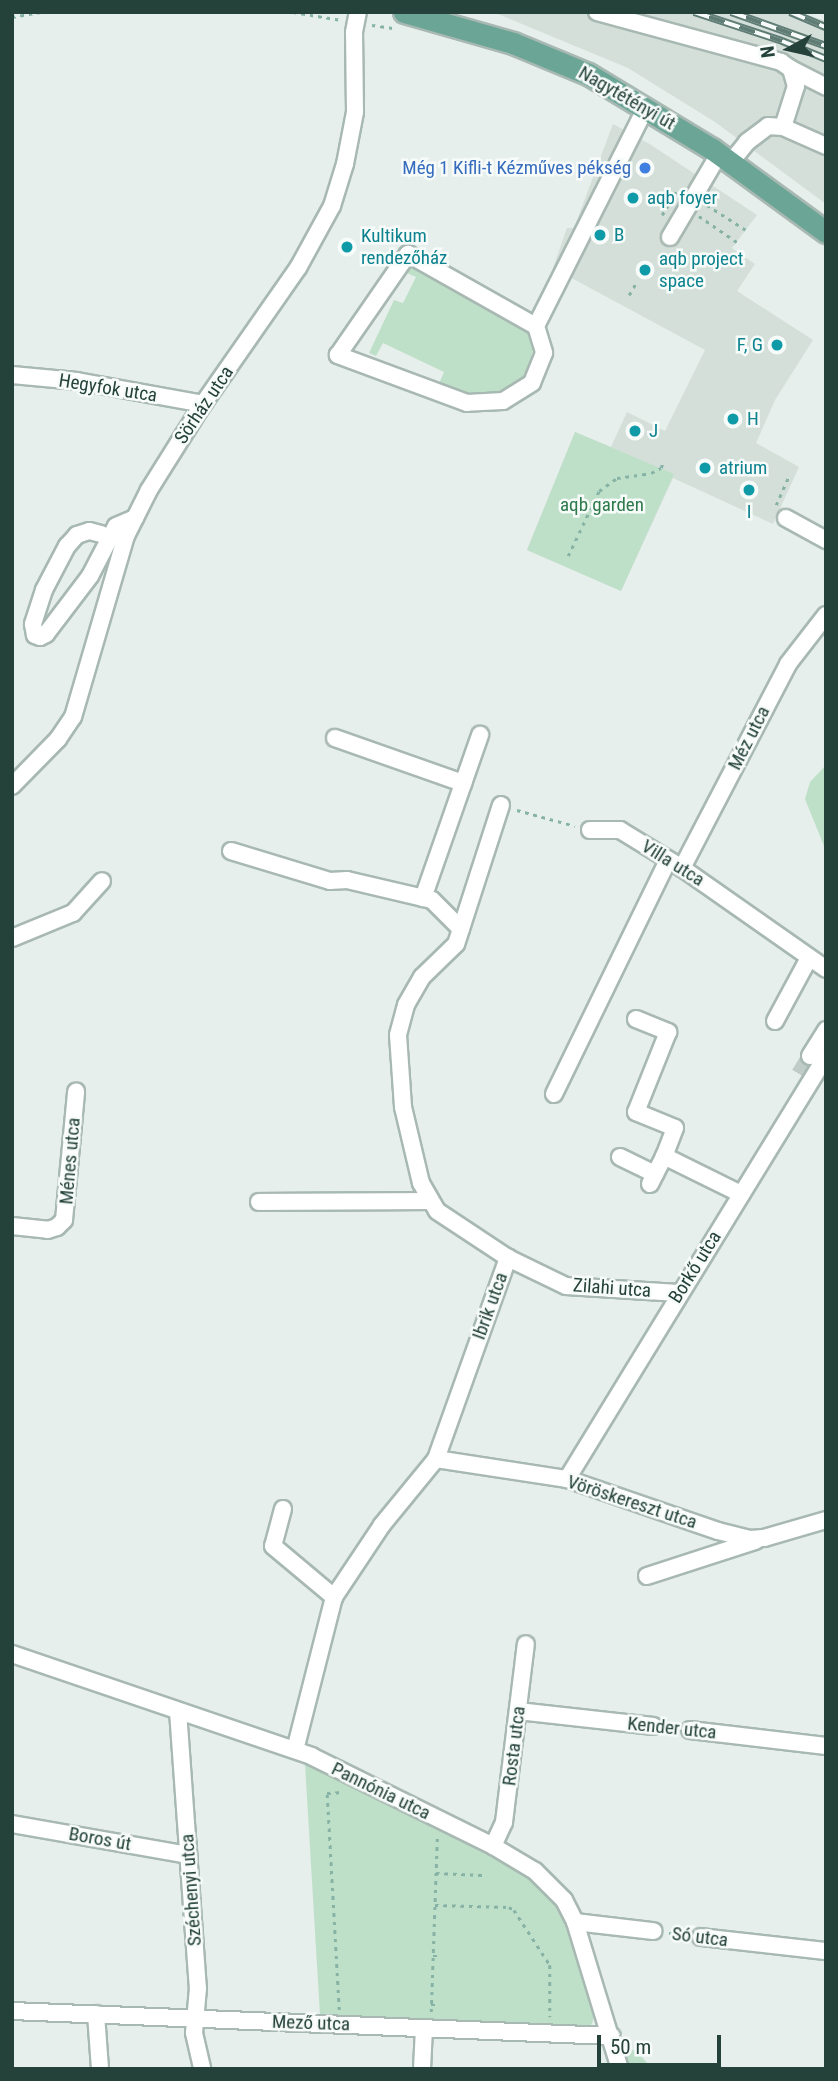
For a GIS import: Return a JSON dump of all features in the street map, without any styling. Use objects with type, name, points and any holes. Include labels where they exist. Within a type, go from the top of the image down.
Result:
[{"type":"main road","name":"Nagytétényi út","points":[[400,20],[462,26],[549,56],[588,74],[646,107],[725,158],[826,232]]},
{"type":"street","points":[[597,12],[780,62],[826,87]]},
{"type":"street","name":"Sörház utca","points":[[12,786],[58,739],[73,717],[126,536],[135,517],[203,404],[298,268],[332,206],[345,164],[355,112],[357,17]]},
{"type":"street","points":[[783,127],[796,86],[791,69]]},
{"type":"street","points":[[536,326],[408,254],[338,355],[467,403],[503,401],[532,383],[544,353],[536,326],[646,107]]},
{"type":"street","points":[[670,237],[690,202],[725,158],[760,129],[768,125],[783,127],[826,146]]},
{"type":"street","name":"Hegyfok utca","points":[[12,375],[77,381],[203,404]]},
{"type":"street","points":[[781,512],[826,540]]},
{"type":"street","points":[[101,534],[89,531],[77,535],[67,546],[44,590],[33,624],[35,635],[40,637],[46,634],[83,585],[116,526],[135,517]]},
{"type":"street","name":"Méz utca","points":[[682,868],[788,664],[826,615]]},
{"type":"street","points":[[423,898],[480,736]]},
{"type":"street","points":[[335,738],[463,783]]},
{"type":"street","name":"Ibrik utca","points":[[295,1750],[334,1597],[382,1525],[436,1458],[508,1258],[437,1211],[429,1201],[415,1163],[405,1118],[398,1035],[407,1005],[422,977],[456,944],[501,805]]},
{"type":"street","name":"Villa utca","points":[[590,830],[620,830],[682,868],[826,969]]},
{"type":"street","points":[[232,851],[330,881],[346,880],[423,898],[448,913],[461,929]]},
{"type":"street","points":[[554,1094],[668,860]]},
{"type":"street","points":[[12,938],[73,914],[102,881]]},
{"type":"street","points":[[775,1021],[809,958]]},
{"type":"street","points":[[620,1157],[652,1179],[676,1128],[636,1112],[668,1032],[636,1019]]},
{"type":"street","name":"Borkő utca","points":[[568,1479],[741,1194],[818,1056],[826,1030]]},
{"type":"street","name":"Ménes utca","points":[[12,1226],[48,1230],[57,1227],[64,1220],[76,1092]]},
{"type":"street","points":[[664,1156],[741,1194]]},
{"type":"street","points":[[259,1202],[429,1201]]},
{"type":"street","name":"Zilahi utca","points":[[508,1258],[566,1286],[679,1293]]},
{"type":"street","name":"Vöröskereszt utca","points":[[436,1458],[568,1479],[734,1536],[764,1538],[826,1520]]},
{"type":"street","points":[[283,1509],[272,1546],[334,1597]]},
{"type":"street","points":[[647,1576],[764,1538]]},
{"type":"street","name":"Rosta utca","points":[[494,1846],[504,1822],[526,1644]]},
{"type":"street","name":"Pannónia utca","points":[[12,1654],[295,1750],[494,1846],[551,1884],[575,1922],[620,2069]]},
{"type":"street","name":"Széchenyi utca","points":[[178,1711],[198,1988],[194,2033],[202,2069]]},
{"type":"street","name":"Kender utca","points":[[518,1711],[653,1726]]},
{"type":"street","name":"Kender utca","points":[[690,1730],[826,1746]]},
{"type":"street","name":"Boros út","points":[[12,1824],[188,1855]]},
{"type":"street","name":"Só utca","points":[[575,1922],[653,1931]]},
{"type":"street","name":"Só utca","points":[[701,1937],[826,1951]]},
{"type":"street","name":"Mező utca","points":[[12,2011],[611,2036]]},
{"type":"street","points":[[96,2014],[100,2069]]},
{"type":"street","points":[[422,2069],[424,2028]]},
{"type":"path","points":[[12,18],[41,12]]},
{"type":"path","points":[[293,12],[400,20]]},
{"type":"path","points":[[661,205],[667,208],[676,191]]},
{"type":"path","points":[[690,202],[746,230]]},
{"type":"path","points":[[690,202],[737,242]]},
{"type":"path","points":[[629,295],[637,281]]},
{"type":"path","points":[[568,556],[599,491],[617,478],[651,473],[661,468],[663,462]]},
{"type":"path","points":[[781,512],[789,476]]},
{"type":"path","points":[[501,805],[590,830]]},
{"type":"path","points":[[329,2010],[339,2010],[327,1793],[339,1792]]},
{"type":"path","points":[[424,2028],[431,2005],[437,1836],[449,1842]]},
{"type":"path","points":[[436,1873],[482,1875]]},
{"type":"path","points":[[435,1905],[509,1907],[514,1910],[551,1970],[550,2017]]},
{"type":"path","points":[[509,1916],[514,1910]]},
{"type":"path","name":"Só utca","points":[[653,1931],[701,1937]]},
{"type":"path","points":[[433,1956],[441,1956]]},
{"type":"path","points":[[539,1963],[547,1960]]},
{"type":"path","points":[[431,2005],[439,2005]]},
{"type":"shaded area","points":[[493,12],[798,12],[826,21],[826,204],[715,122],[628,68]]},
{"type":"shaded area","points":[[613,124],[648,143],[757,215],[732,248],[755,264],[737,291],[813,340],[775,400],[756,443],[799,467],[773,524],[673,478],[621,591],[527,550],[575,432],[611,447],[627,412],[665,431],[705,350],[553,268],[567,228],[574,228]]},
{"type":"green space","points":[[412,264],[527,323],[536,338],[527,373],[504,395],[468,397],[438,386],[444,372],[383,343],[376,356],[369,353],[394,300],[403,303],[416,277],[407,273]]},
{"type":"green space","name":"aqb garden","points":[[575,432],[674,474],[621,591],[527,550]]},
{"type":"green space","points":[[826,765],[826,851],[805,799],[810,782]]},
{"type":"green space","points":[[305,1764],[505,1862],[542,1887],[567,1922],[595,2012],[592,2024],[587,2027],[320,2015]]},
{"type":"green space","points":[[625,2049],[637,2051],[652,2069],[629,2068]]},
{"type":"tunnel","points":[[799,1074],[810,1056]]},
{"type":"railway","points":[[694,12],[782,41],[826,59]]},
{"type":"railway","points":[[731,12],[826,46]]},
{"type":"railway","points":[[790,12],[826,27]]},
{"type":"place","name":"Még 1 Kifli-t Kézműves pékség","points":[[645,168]]},
{"type":"place","name":"aqb foyer","points":[[633,198]]},
{"type":"place","name":"B","points":[[600,235]]},
{"type":"place","name":"Kultikum rendezőház","points":[[347,247]]},
{"type":"place","name":"aqb project space","points":[[645,270]]},
{"type":"place","name":"F, G","points":[[777,345]]},
{"type":"place","name":"H","points":[[733,419]]},
{"type":"place","name":"J","points":[[635,431]]},
{"type":"place","name":"atrium","points":[[705,468]]},
{"type":"place","name":"I","points":[[749,490]]}]
